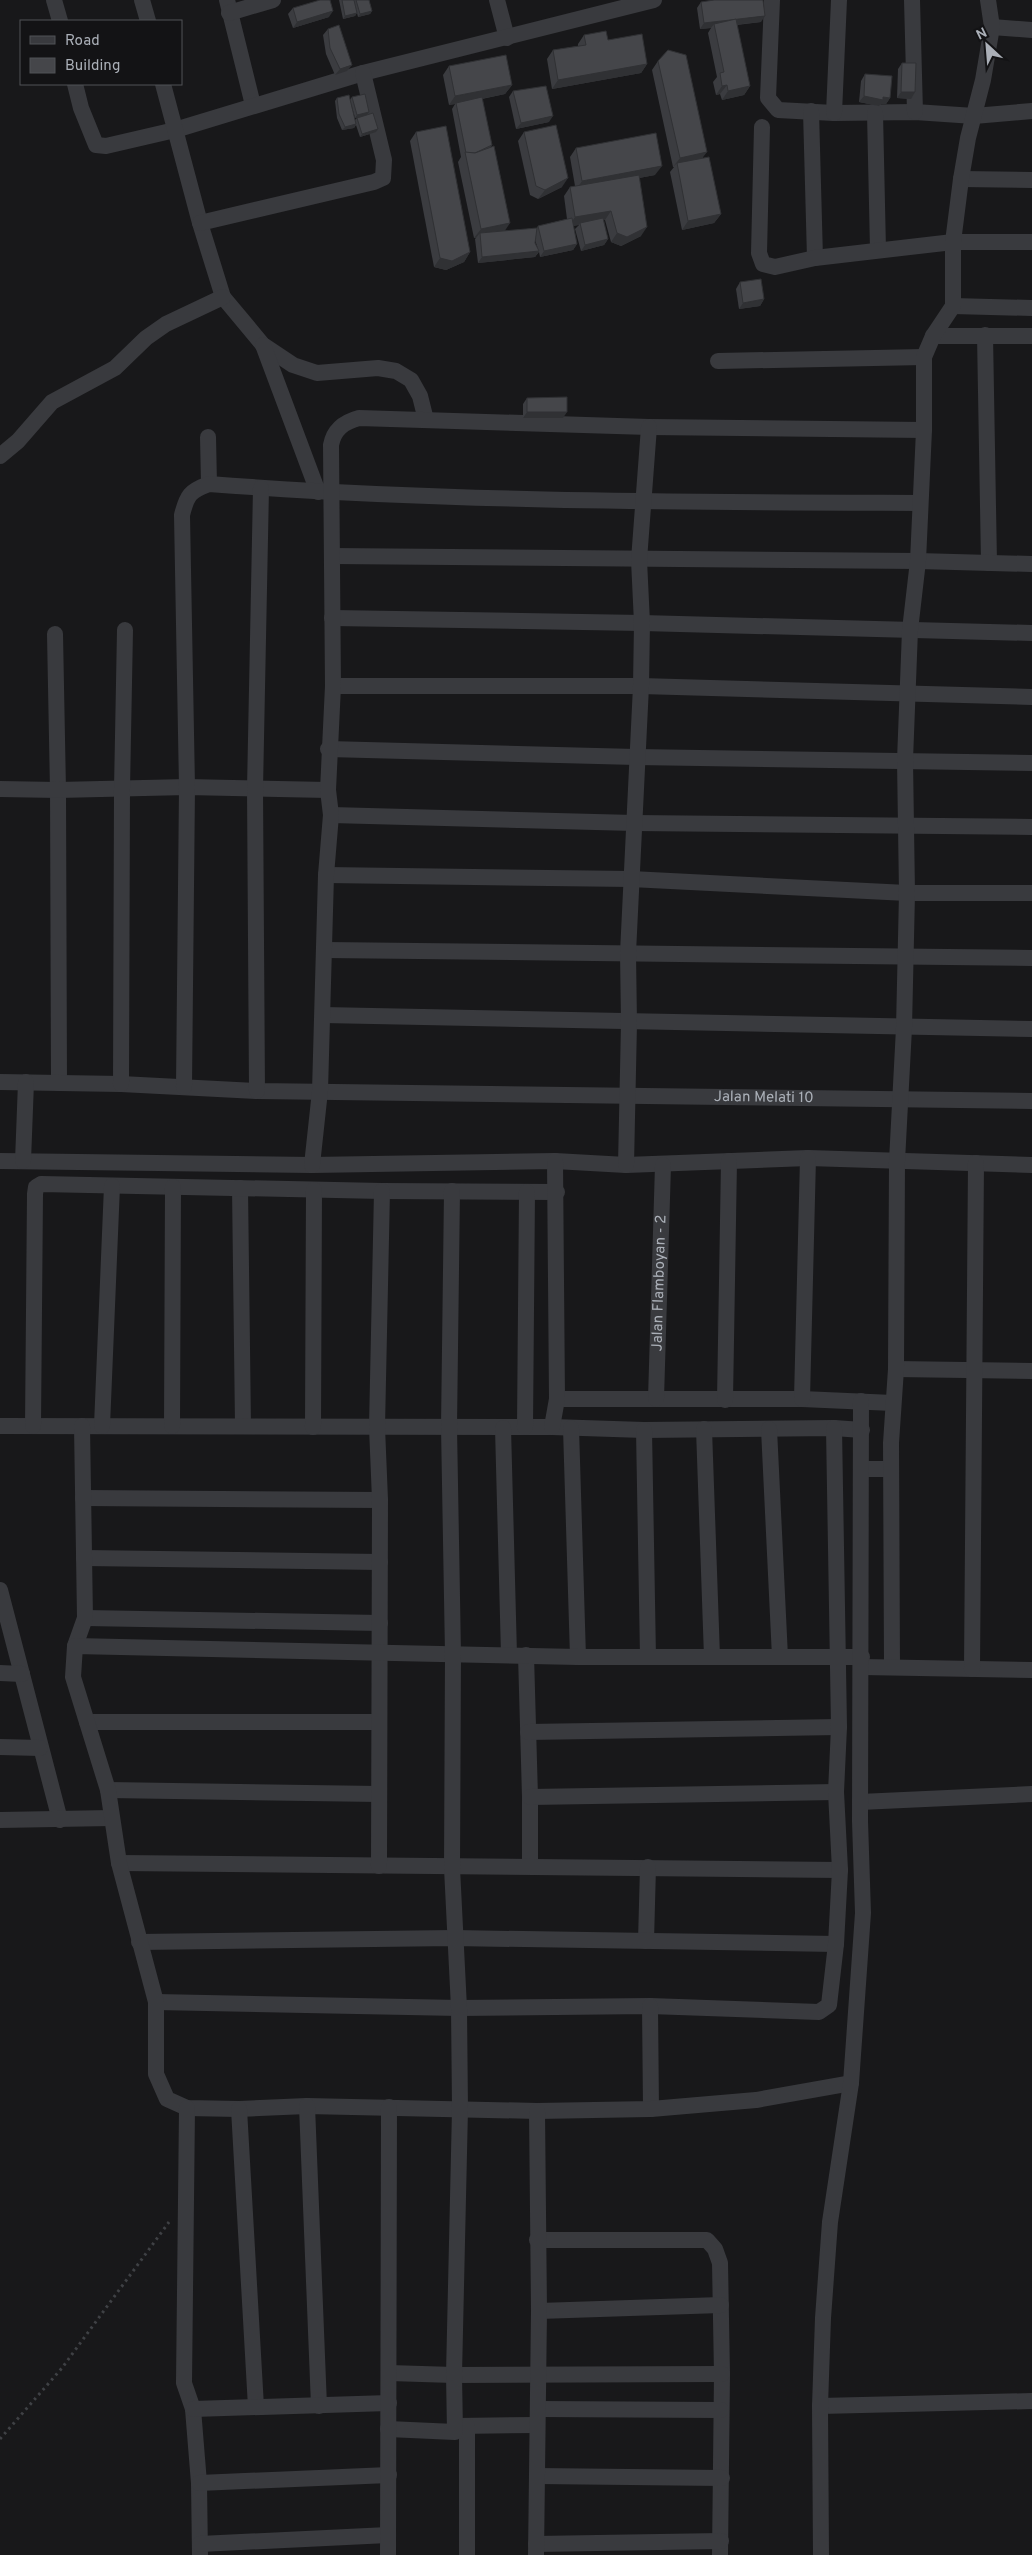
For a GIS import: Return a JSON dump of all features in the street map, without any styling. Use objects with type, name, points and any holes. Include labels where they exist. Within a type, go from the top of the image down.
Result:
[{"type":"street","points":[[54,0],[60,20]]},
{"type":"street","points":[[142,0],[148,20]]},
{"type":"street","points":[[254,105],[228,6],[273,0]]},
{"type":"street","points":[[497,0],[507,38]]},
{"type":"street","points":[[75,85],[81,108],[96,145],[106,146],[175,130],[363,72],[507,38],[654,0]]},
{"type":"street","points":[[772,0],[768,98],[778,110],[834,113],[915,112],[974,116],[1032,111]]},
{"type":"street","points":[[834,113],[839,0]]},
{"type":"street","points":[[912,0],[915,112]]},
{"type":"street","points":[[892,1666],[891,1469],[896,1369],[897,1161],[902,1099],[907,892],[905,760],[910,630],[918,560],[924,430],[924,357],[933,336],[953,306],[953,242],[960,179],[983,80],[992,27],[988,0]]},
{"type":"street","points":[[992,27],[1032,30]]},
{"type":"street","points":[[200,223],[374,182],[382,178],[384,160],[363,72]]},
{"type":"street","points":[[164,85],[200,223],[223,297],[263,345],[293,365],[317,373],[378,368],[396,371],[411,380],[420,396],[426,420]]},
{"type":"street","points":[[811,111],[815,258]]},
{"type":"street","points":[[875,113],[878,250]]},
{"type":"street","points":[[762,127],[759,254],[763,264],[775,267],[815,258],[953,242],[1032,242]]},
{"type":"street","points":[[960,179],[1032,180]]},
{"type":"street","points":[[0,456],[18,441],[52,402],[115,368],[146,338],[166,324],[223,297]]},
{"type":"street","points":[[953,306],[1032,308]]},
{"type":"street","points":[[933,336],[1032,336]]},
{"type":"street","points":[[985,336],[989,564]]},
{"type":"street","points":[[263,345],[324,493],[332,556],[333,686],[328,748],[328,790],[331,815],[326,874],[320,1091],[312,1165]]},
{"type":"street","points":[[718,361],[924,357]]},
{"type":"street","points":[[324,493],[332,438],[338,428],[346,421],[359,418],[649,427],[924,430]]},
{"type":"street","points":[[626,1165],[629,1023],[628,953],[636,757],[641,686],[642,622],[639,560],[649,427]]},
{"type":"street","points":[[208,437],[209,484]]},
{"type":"street","points":[[184,1086],[187,787],[182,515],[185,502],[193,490],[209,484],[324,493],[643,502],[920,503]]},
{"type":"street","points":[[257,1090],[255,789],[261,488]]},
{"type":"street","points":[[332,556],[639,560],[918,560],[989,564],[1032,564]]},
{"type":"street","points":[[332,618],[642,622],[1032,632]]},
{"type":"street","points":[[121,1084],[122,789],[125,630]]},
{"type":"street","points":[[54,634],[58,790],[59,1083]]},
{"type":"street","points":[[333,686],[641,686],[1032,698]]},
{"type":"street","points":[[328,748],[636,757],[1032,763]]},
{"type":"street","points":[[0,789],[58,790],[187,787],[328,790]]},
{"type":"street","points":[[331,815],[634,823],[1032,827]]},
{"type":"street","points":[[326,874],[631,879],[907,892],[1032,893]]},
{"type":"street","points":[[325,950],[1032,958]]},
{"type":"street","points":[[323,1015],[629,1023],[1032,1030]]},
{"type":"street","name":"Jalan Melati 10","points":[[0,1082],[121,1084],[257,1090],[1032,1101]]},
{"type":"street","points":[[23,1161],[26,1082]]},
{"type":"street","points":[[0,1161],[312,1165],[556,1161],[663,1165],[808,1158],[1032,1165]]},
{"type":"street","points":[[802,1400],[808,1158]]},
{"type":"street","points":[[552,1427],[557,1399],[556,1161]]},
{"type":"street","points":[[725,1400],[730,1161]]},
{"type":"street","points":[[972,1669],[976,1164]]},
{"type":"street","name":"Jalan Flamboyan - 2","points":[[656,1399],[663,1165]]},
{"type":"street","points":[[32,1426],[36,1187],[40,1184],[382,1192],[557,1192]]},
{"type":"street","points":[[102,1426],[112,1186]]},
{"type":"street","points":[[172,1426],[173,1187]]},
{"type":"street","points":[[240,1188],[243,1426]]},
{"type":"street","points":[[312,1426],[314,1190]]},
{"type":"street","points":[[452,1191],[449,1427],[453,1654],[452,1868],[459,2008],[460,2109],[454,2375],[460,2426],[467,2555]]},
{"type":"street","points":[[379,1866],[380,1500],[377,1427],[382,1192]]},
{"type":"street","points":[[525,1427],[528,1192]]},
{"type":"street","points":[[896,1369],[974,1372],[1032,1371]]},
{"type":"street","points":[[557,1399],[802,1400],[893,1403]]},
{"type":"street","points":[[821,2555],[820,2406],[830,2222],[851,2083],[863,1913],[860,1821],[862,1662],[861,1401]]},
{"type":"street","points":[[0,1426],[552,1427],[644,1430],[834,1428],[862,1430]]},
{"type":"street","points":[[82,1426],[85,1618],[75,1646],[73,1677],[108,1790],[119,1863],[156,2002],[156,2074],[166,2099],[188,2108],[239,2109],[307,2106],[537,2111],[651,2109],[756,2100],[851,2083]]},
{"type":"street","points":[[503,1428],[509,1655]]},
{"type":"street","points":[[571,1428],[578,1657]]},
{"type":"street","points":[[156,2002],[459,2008],[650,2006],[819,2012],[829,2005],[836,1944],[840,1870],[836,1792],[839,1727],[834,1428]]},
{"type":"street","points":[[704,1429],[712,1657]]},
{"type":"street","points":[[769,1429],[780,1657]]},
{"type":"street","points":[[644,1430],[648,1657]]},
{"type":"street","points":[[862,1469],[891,1469]]},
{"type":"street","points":[[83,1498],[380,1500]]},
{"type":"street","points":[[84,1558],[380,1562]]},
{"type":"street","points":[[0,1590],[2,1607],[22,1674],[60,1820]]},
{"type":"street","points":[[85,1618],[380,1623]]},
{"type":"street","points":[[75,1646],[578,1657],[837,1657],[892,1666],[1032,1670]]},
{"type":"street","points":[[526,1656],[530,1866]]},
{"type":"street","points":[[0,1673],[22,1674]]},
{"type":"street","points":[[87,1722],[379,1722]]},
{"type":"street","points":[[528,1732],[839,1727]]},
{"type":"street","points":[[0,1747],[40,1748]]},
{"type":"street","points":[[108,1790],[379,1794]]},
{"type":"street","points":[[530,1797],[836,1792]]},
{"type":"street","points":[[860,1802],[1032,1794]]},
{"type":"street","points":[[0,1820],[111,1818]]},
{"type":"street","points":[[837,1824],[860,1821]]},
{"type":"street","points":[[119,1863],[452,1868],[530,1866],[840,1870]]},
{"type":"street","points":[[646,1941],[648,1867]]},
{"type":"street","points":[[139,1942],[454,1938],[836,1944]]},
{"type":"street","points":[[650,2006],[651,2109]]},
{"type":"street","points":[[307,2106],[319,2406]]},
{"type":"street","points":[[388,2555],[390,2107]]},
{"type":"street","points":[[188,2108],[185,2202],[184,2383],[193,2409],[199,2483],[200,2550],[388,2535]]},
{"type":"street","points":[[239,2109],[256,2407]]},
{"type":"street","points":[[537,2111],[537,2240],[539,2311],[538,2408],[536,2425],[536,2550],[721,2548],[721,2305],[720,2263],[715,2249],[706,2240],[537,2240]]},
{"type":"street","points":[[539,2311],[721,2305]]},
{"type":"street","points":[[389,2373],[454,2375],[722,2374]]},
{"type":"street","points":[[820,2406],[1032,2401]]},
{"type":"street","points":[[193,2409],[389,2403]]},
{"type":"street","points":[[538,2408],[721,2410]]},
{"type":"street","points":[[388,2430],[454,2432],[460,2426],[536,2425]]},
{"type":"street","points":[[199,2483],[389,2475]]},
{"type":"street","points":[[537,2476],[722,2478]]},
{"type":"path","points":[[0,2439],[62,2368],[155,2239],[185,2202]]},
{"type":"building","points":[[320,0],[330,0],[333,11],[297,22],[293,8]]},
{"type":"building","points":[[342,0],[354,0],[357,13],[345,16]]},
{"type":"building","points":[[356,0],[369,0],[372,11],[360,14]]},
{"type":"building","points":[[714,0],[763,0],[765,16],[704,23],[701,2]]},
{"type":"building","points":[[736,19],[750,86],[728,91],[727,85],[722,86],[720,73],[724,72],[714,24]]},
{"type":"building","points":[[339,25],[352,65],[340,69],[330,48],[328,29]]},
{"type":"building","points":[[606,31],[608,40],[642,34],[647,64],[558,80],[553,50],[586,45],[584,35]]},
{"type":"building","points":[[668,50],[686,55],[707,152],[680,158],[658,61]]},
{"type":"building","points":[[506,55],[512,85],[455,96],[449,66]]},
{"type":"building","points":[[902,63],[916,63],[915,92],[901,92]]},
{"type":"building","points":[[865,74],[892,76],[890,98],[883,97],[883,100],[864,96]]},
{"type":"building","points":[[546,86],[553,116],[521,123],[513,91]]},
{"type":"building","points":[[365,94],[369,112],[357,115],[352,97]]},
{"type":"building","points":[[349,95],[356,124],[345,127],[339,114],[337,98]]},
{"type":"building","points":[[482,97],[492,145],[475,153],[466,153],[456,103]]},
{"type":"building","points":[[373,113],[378,129],[362,134],[357,118]]},
{"type":"building","points":[[556,125],[568,178],[545,190],[536,186],[524,132]]},
{"type":"building","points":[[446,126],[470,252],[452,261],[440,258],[416,132]]},
{"type":"building","points":[[656,133],[662,166],[582,181],[576,148]]},
{"type":"building","points":[[494,146],[510,223],[481,229],[465,152],[475,153]]},
{"type":"building","points":[[709,157],[721,214],[688,221],[677,163]]},
{"type":"building","points":[[639,175],[647,227],[627,237],[617,233],[611,211],[575,217],[570,187]]},
{"type":"building","points":[[572,218],[577,244],[544,251],[538,226]]},
{"type":"building","points":[[603,218],[608,239],[585,245],[580,223]]},
{"type":"building","points":[[537,228],[535,243],[539,251],[482,257],[480,233]]},
{"type":"building","points":[[761,279],[764,299],[743,303],[740,282]]},
{"type":"building","points":[[567,397],[567,412],[527,412],[527,398]]}]
